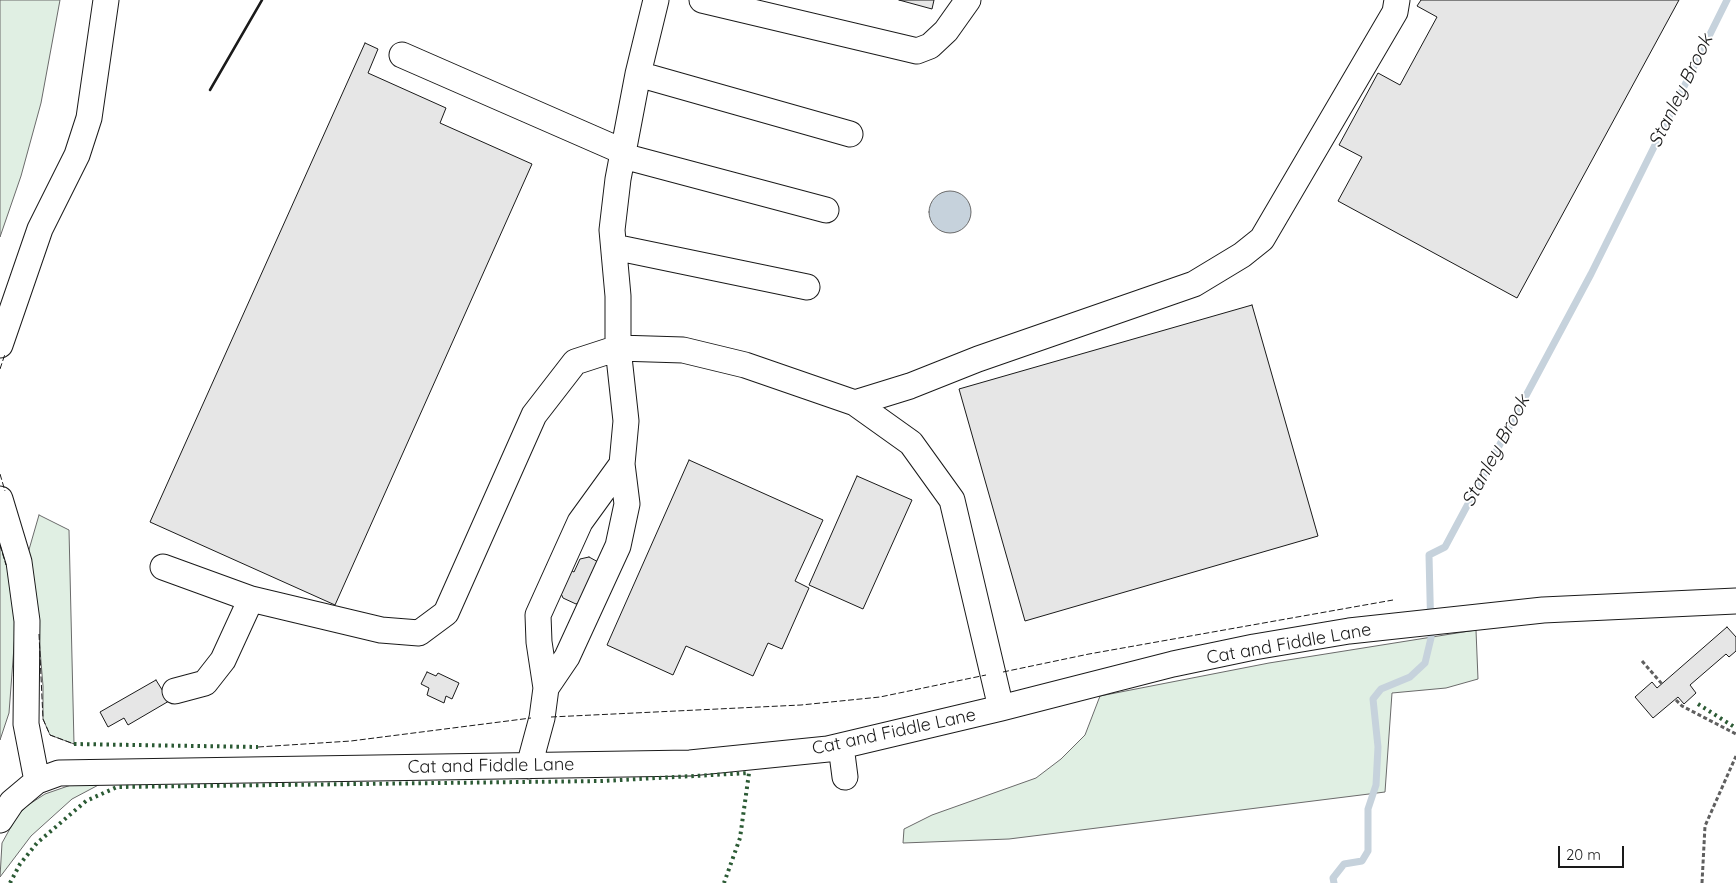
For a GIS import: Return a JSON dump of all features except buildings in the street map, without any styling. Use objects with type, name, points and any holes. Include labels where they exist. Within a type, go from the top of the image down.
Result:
[{"type":"street","points":[[0,345],[40,229],[77,155],[89,118],[106,0]]},
{"type":"street","points":[[546,688],[567,657],[618,546],[627,504],[622,464],[626,421],[618,348],[618,296],[612,230],[623,154],[638,74],[656,0]]},
{"type":"street","points":[[702,0],[917,51],[930,46],[946,31],[968,0]]},
{"type":"street","points":[[855,403],[910,386],[978,359],[1194,284],[1242,255],[1262,239],[1295,186],[1395,12],[1397,0]]},
{"type":"street","points":[[402,55],[623,154],[826,210]]},
{"type":"street","points":[[638,74],[850,134]]},
{"type":"street","points":[[614,247],[807,287]]},
{"type":"street","points":[[163,567],[251,599],[381,630],[419,633],[446,612],[534,415],[575,362],[618,348],[683,350],[727,361],[855,403],[911,443],[952,500],[1002,708]]},
{"type":"street","points":[[529,766],[542,718],[546,688],[539,642],[538,615],[580,522],[622,464]]},
{"type":"street","points":[[0,499],[19,562],[27,620],[26,724],[37,781]]},
{"type":"street","points":[[175,691],[205,683],[223,660],[251,599]]},
{"type":"street","name":"Cat and Fiddle Lane","points":[[0,820],[12,802],[37,781],[59,773],[79,771],[529,766],[690,762],[828,749],[1002,708],[1173,664],[1254,647],[1349,632],[1543,610],[1736,601]]},
{"type":"street","points":[[841,746],[845,777]]},
{"type":"path","points":[[1642,661],[1662,684]]},
{"type":"path","points":[[1676,700],[1682,706],[1736,734]]},
{"type":"path","points":[[1702,883],[1705,826],[1735,757]]},
{"type":"green space","points":[[0,0],[60,0],[41,103],[21,176],[0,237]]},
{"type":"green space","points":[[39,515],[69,530],[74,744],[50,735],[43,719],[43,686],[37,613],[26,560]]},
{"type":"green space","points":[[0,545],[15,585],[16,620],[9,713],[0,740]]},
{"type":"green space","points":[[1476,630],[1478,679],[1446,688],[1392,693],[1385,792],[1009,839],[903,843],[904,829],[932,815],[1036,778],[1061,759],[1085,735],[1100,696],[1269,663]]},
{"type":"green space","points":[[106,781],[72,799],[31,836],[0,877],[2,843],[17,816],[28,805],[45,794],[71,785]]},
{"type":"shaded area","points":[[950,191],[965,197],[971,212],[965,227],[950,233],[935,227],[929,212],[935,197]]},
{"type":"waterway","name":"Stanley Brook","points":[[1334,883],[1333,878],[1344,864],[1362,861],[1368,851],[1368,809],[1376,785],[1378,747],[1373,699],[1381,689],[1410,677],[1425,663],[1431,638],[1429,555],[1445,547],[1591,274],[1727,0]]},
{"type":"hedge","points":[[1698,704],[1736,728]]},
{"type":"hedge","points":[[74,744],[258,747]]},
{"type":"hedge","points":[[10,883],[20,864],[37,843],[86,801],[117,787],[602,781],[749,773],[740,838],[724,883]]},
{"type":"fence","points":[[0,369],[5,354]]},
{"type":"fence","points":[[0,474],[5,491]]},
{"type":"fence","points":[[0,545],[6,565]]},
{"type":"fence","points":[[1003,672],[1089,654],[1393,600]]},
{"type":"fence","points":[[39,634],[43,719],[50,735],[74,744]]},
{"type":"fence","points":[[551,717],[801,705],[880,697],[986,675]]},
{"type":"fence","points":[[258,747],[351,741],[531,718]]},
{"type":"wall","points":[[210,90],[262,0]]}]
